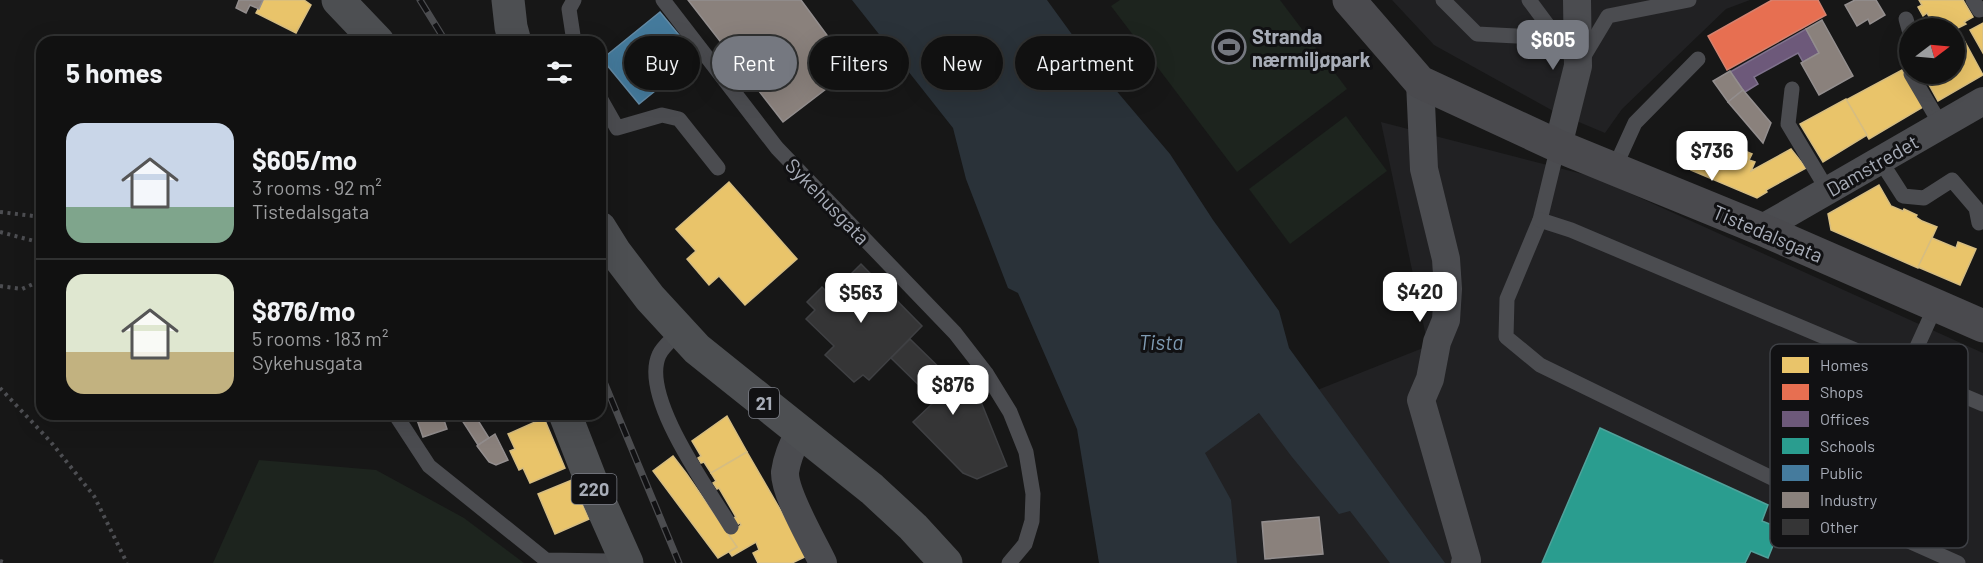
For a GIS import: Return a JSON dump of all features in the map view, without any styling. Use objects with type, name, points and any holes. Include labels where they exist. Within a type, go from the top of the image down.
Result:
[{"type":"main road","points":[[338,0],[372,36]]},
{"type":"main road","points":[[508,0],[514,36]]},
{"type":"main road","name":"21","points":[[606,238],[650,298],[697,349],[872,489],[913,527],[946,563]]},
{"type":"main road","name":"220","points":[[567,420],[594,491],[626,559]]},
{"type":"street","points":[[1348,0],[1420,82],[1424,169],[1446,259],[1448,289],[1446,320],[1437,342],[1430,379],[1421,400],[1467,560],[1465,563]]},
{"type":"street","points":[[1558,146],[1578,66],[1577,0]]},
{"type":"street","name":"Tistedalsgata","points":[[1420,82],[1558,146],[1761,229],[1983,326]]},
{"type":"street","name":"Damstredet","points":[[1761,229],[1983,101]]},
{"type":"street","points":[[799,432],[789,451],[785,474],[792,500],[824,563]]},
{"type":"lane","points":[[573,36],[569,9],[574,0]]},
{"type":"lane","name":"Sykehusgata","points":[[663,0],[777,148],[955,333],[986,373],[1010,412],[1026,452],[1033,494],[1032,521],[1025,544],[1009,563]]},
{"type":"lane","points":[[1443,0],[1477,34],[1556,38]]},
{"type":"lane","points":[[1529,0],[1578,66],[1608,16],[1689,0]]},
{"type":"lane","points":[[1973,0],[1979,10],[1983,9]]},
{"type":"lane","points":[[1614,169],[1635,123],[1698,59]]},
{"type":"lane","points":[[1917,84],[1941,125]]},
{"type":"lane","points":[[1792,89],[1788,124],[1828,191]]},
{"type":"lane","points":[[606,109],[617,129],[662,115],[679,119],[718,168]]},
{"type":"lane","points":[[1558,146],[1540,220],[1507,299],[1506,338],[1540,365],[1770,477]]},
{"type":"lane","points":[[1880,160],[1903,196],[1924,198],[1952,180],[1976,208],[1979,223]]},
{"type":"lane","points":[[1540,220],[1571,230],[1842,344]]},
{"type":"lane","points":[[1918,344],[1936,305]]},
{"type":"lane","points":[[680,331],[659,355],[655,379],[668,424],[731,526]]},
{"type":"lane","points":[[1968,398],[1983,404]]},
{"type":"lane","points":[[399,420],[429,466],[546,560],[626,559]]},
{"type":"lane","points":[[1924,548],[1958,563]]},
{"type":"path","points":[[0,212],[36,216]]},
{"type":"path","points":[[0,232],[36,241]]},
{"type":"path","points":[[0,286],[22,289],[36,283]]},
{"type":"path","points":[[0,388],[50,441],[94,496],[127,563]]},
{"type":"path","points":[[0,561],[7,563]]},
{"type":"shaded area","name":"Stranda nærmiljøpark","points":[[1120,0],[1280,0],[1347,89],[1237,172],[1155,64],[1155,36],[1134,36],[1111,6]]},
{"type":"shaded area","points":[[1392,0],[1750,0],[1726,9],[1622,109],[1605,133],[1555,112],[1434,45]]},
{"type":"shaded area","points":[[1346,116],[1387,171],[1290,244],[1249,189]]},
{"type":"shaded area","points":[[1381,122],[1594,177],[1963,344],[1770,344],[1770,548],[1968,548],[1968,346],[1983,353],[1983,563],[1225,563],[1204,453],[1259,413],[1428,346]]},
{"type":"shaded area","points":[[259,460],[376,470],[464,518],[524,563],[213,563]]},
{"type":"water","name":"Tista","points":[[852,0],[1047,0],[1073,36],[1015,36],[1015,90],[1116,90],[1170,154],[1213,220],[1279,311],[1289,348],[1445,563],[1390,563],[1350,511],[1339,514],[1259,413],[1205,453],[1231,500],[1237,563],[1099,563],[1077,429],[1018,293],[1008,288],[966,179],[953,128],[923,90],[1003,90],[1003,36],[921,36],[921,87],[909,72],[909,36],[880,36]]},
{"type":"building: Homes","points":[[263,0],[304,0],[311,5],[296,33],[256,13]]},
{"type":"building: Homes","points":[[1919,0],[1963,0],[1973,17],[1965,21],[1965,18],[1930,18],[1927,13],[1923,16],[1918,7],[1922,5]]},
{"type":"building: Homes","points":[[1983,23],[1983,53],[1970,30]]},
{"type":"building: Homes","points":[[1965,42],[1983,75],[1938,101],[1929,84],[1965,84]]},
{"type":"building: Homes","points":[[1899,72],[1899,84],[1910,84],[1923,107],[1869,139],[1846,100]]},
{"type":"building: Homes","points":[[1846,99],[1867,135],[1823,162],[1800,124]]},
{"type":"building: Homes","points":[[1704,141],[1731,151],[1733,146],[1752,154],[1749,160],[1755,162],[1751,171],[1791,149],[1806,168],[1766,190],[1767,192],[1757,198],[1691,170]]},
{"type":"building: Homes","points":[[729,182],[797,259],[745,305],[719,276],[709,285],[687,259],[696,251],[676,229]]},
{"type":"building: Homes","points":[[1879,185],[1891,206],[1903,211],[1904,209],[1917,215],[1916,217],[1922,221],[1937,227],[1918,268],[1831,230],[1828,214]]},
{"type":"building: Homes","points":[[1932,238],[1956,248],[1958,242],[1976,249],[1960,285],[1918,267]]},
{"type":"building: Homes","points":[[727,416],[747,452],[711,473],[704,462],[701,463],[698,458],[701,456],[692,441]]},
{"type":"building: Homes","points":[[540,420],[545,420],[565,468],[530,483],[523,468],[519,470],[510,451],[515,449],[508,434]]},
{"type":"building: Homes","points":[[747,452],[807,556],[792,563],[758,563],[753,553],[759,550],[756,542],[732,556],[729,552],[737,547],[728,534],[741,525],[740,523],[737,525],[733,518],[736,517],[719,488],[717,489],[713,483],[716,481],[711,473]]},
{"type":"building: Homes","points":[[673,456],[737,547],[718,558],[653,471]]},
{"type":"building: Homes","points":[[572,480],[589,519],[555,534],[538,494]]},
{"type":"building: Shops","points":[[1772,0],[1818,0],[1826,15],[1727,70],[1708,36]]},
{"type":"building: Offices","points":[[1806,29],[1819,53],[1803,62],[1798,53],[1754,77],[1758,84],[1745,92],[1730,72]]},
{"type":"building: Schools","points":[[1600,428],[1768,505],[1762,521],[1770,524],[1770,548],[1772,548],[1768,558],[1751,551],[1745,563],[1542,563]]},
{"type":"building: Public","points":[[660,12],[680,36],[630,36]]},
{"type":"building: Public","points":[[624,41],[624,86],[606,64],[606,56]]},
{"type":"building: Public","points":[[627,90],[656,90],[639,104]]},
{"type":"building: Industry","points":[[239,0],[263,0],[259,9],[250,5],[246,13],[236,8]]},
{"type":"building: Industry","points":[[688,0],[801,0],[828,36],[809,36],[809,90],[825,90],[783,122],[758,90],[797,90],[797,36],[716,36]]},
{"type":"building: Industry","points":[[1855,0],[1876,0],[1885,15],[1870,24],[1868,19],[1857,26],[1845,5]]},
{"type":"building: Industry","points":[[1822,20],[1853,76],[1819,95],[1801,63],[1819,53],[1806,29]]},
{"type":"building: Industry","points":[[1730,71],[1743,90],[1728,102],[1713,81]]},
{"type":"building: Industry","points":[[1743,90],[1771,123],[1763,143],[1728,102]]},
{"type":"building: Industry","points":[[417,420],[444,420],[447,429],[423,437]]},
{"type":"building: Industry","points":[[462,420],[478,420],[489,438],[478,445]]},
{"type":"building: Industry","points":[[495,434],[508,460],[496,465],[489,462],[477,446]]},
{"type":"building: Industry","points":[[1319,517],[1323,554],[1265,559],[1262,522]]},
{"type":"building: Other","points":[[861,264],[922,326],[869,380],[863,375],[854,382],[825,355],[834,346],[806,319],[815,310],[807,302],[822,287],[830,295]]},
{"type":"building: Other","points":[[910,339],[953,381],[960,374],[977,392],[1007,466],[977,479],[963,473],[913,422],[935,401],[891,358]]},
{"type":"railway","points":[[420,0],[442,36]]},
{"type":"railway","points":[[606,387],[679,563]]},
{"type":"place","name":"Stranda nærmiljøpark","points":[[1229,47]]}]
